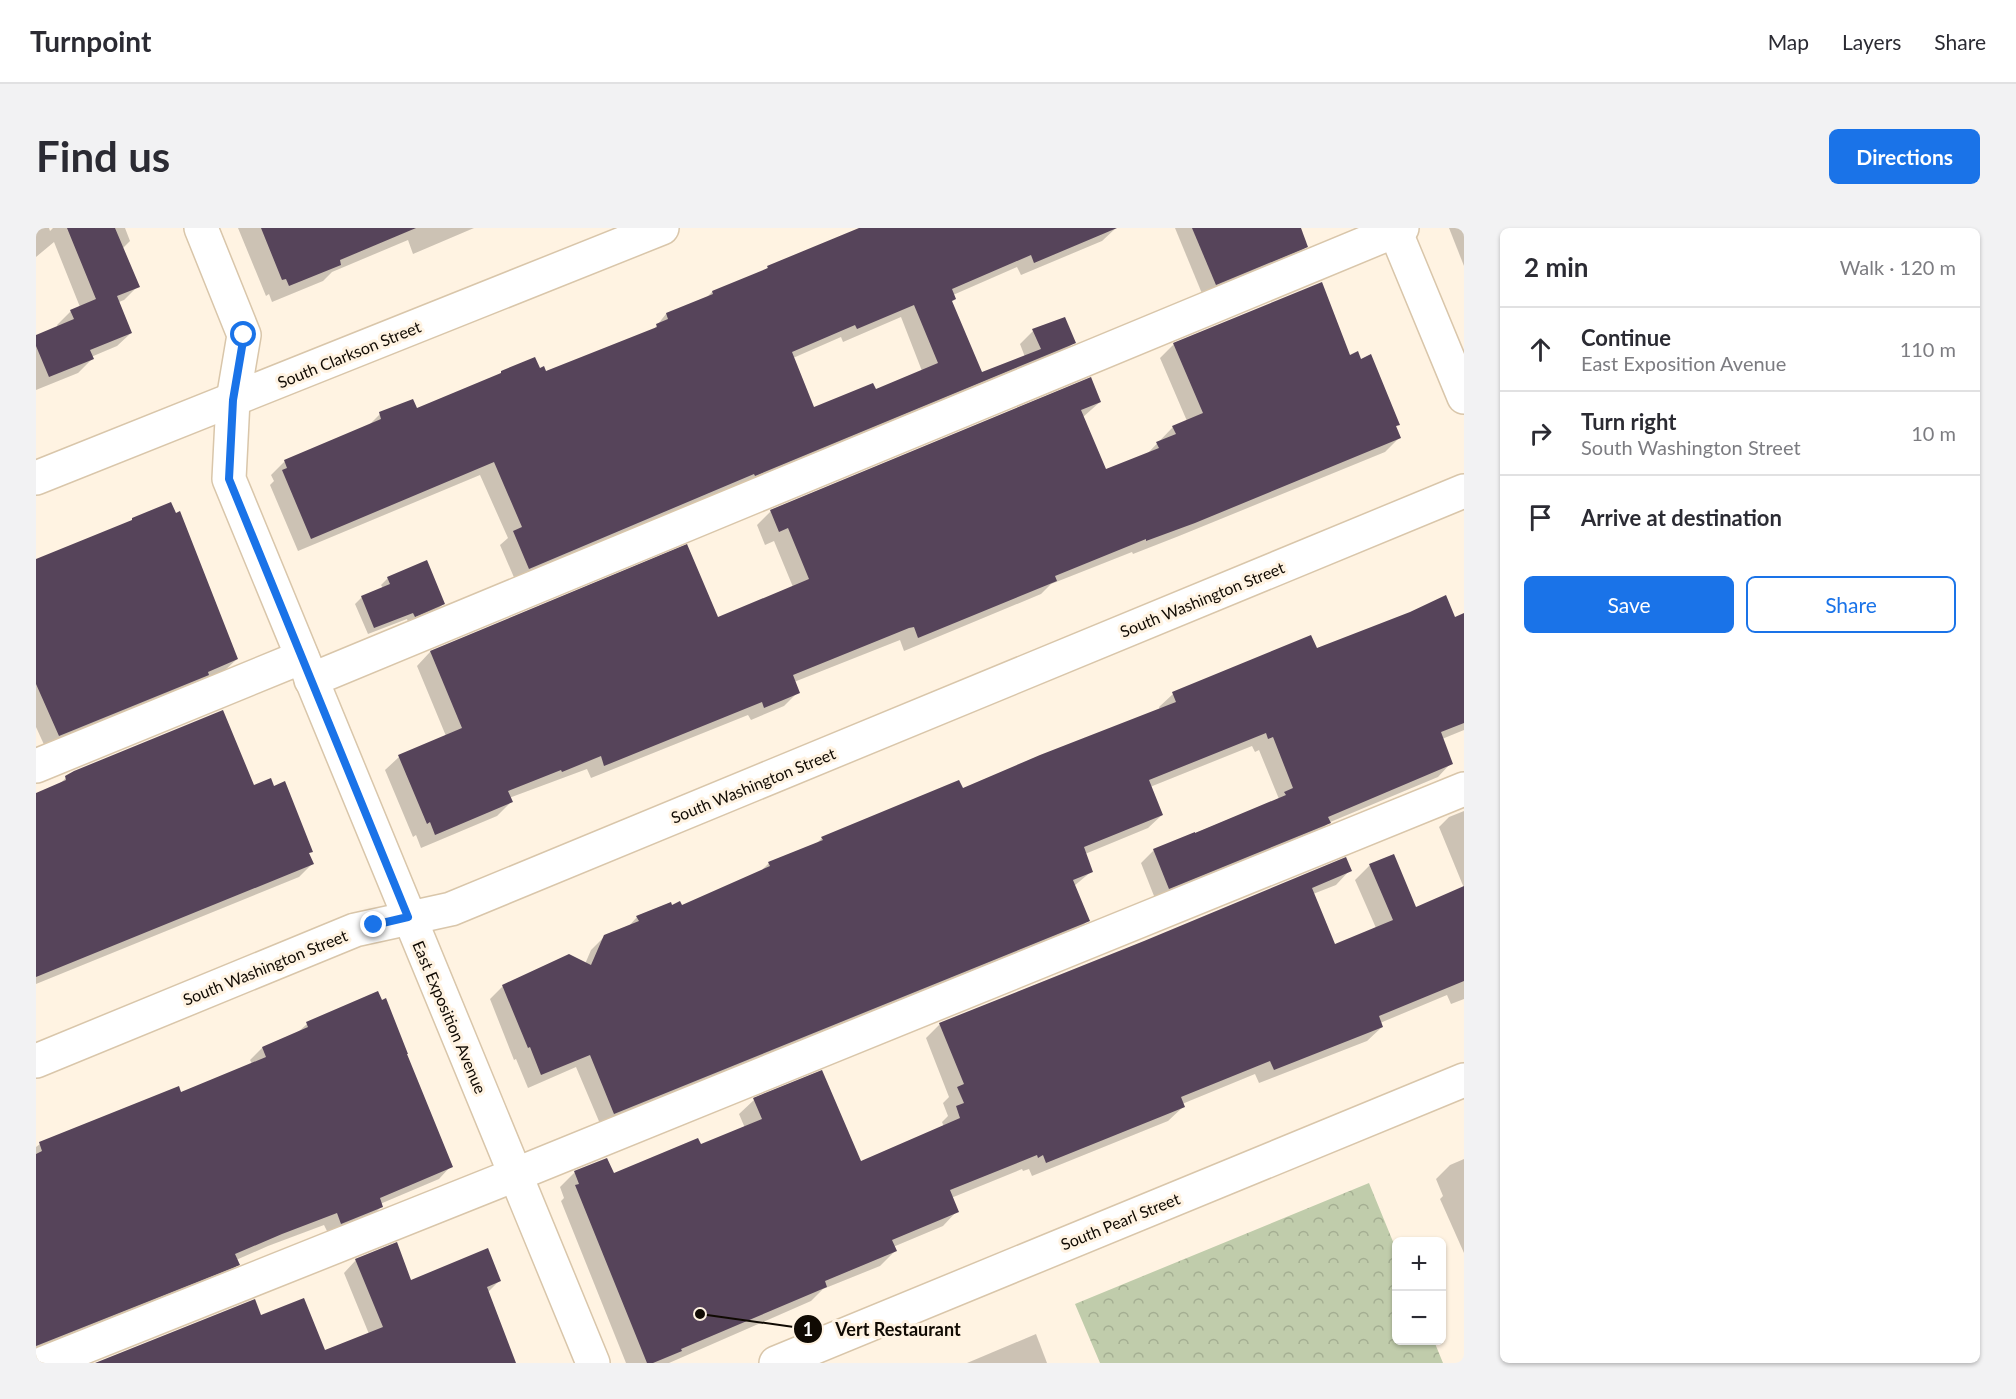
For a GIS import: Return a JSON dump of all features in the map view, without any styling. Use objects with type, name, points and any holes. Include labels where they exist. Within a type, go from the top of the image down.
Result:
[{"type":"street","name":"East Exposition Avenue","points":[[201,228],[244,335],[233,400],[229,479],[593,1363]]},
{"type":"street","name":"South Clarkson Street","points":[[36,478],[662,228]]},
{"type":"street","points":[[36,766],[307,668],[1397,229],[1464,397]]},
{"type":"street","name":"South Washington Street","points":[[36,1061],[355,930],[451,909],[1464,491]]},
{"type":"street","points":[[44,1363],[517,1174],[1464,789]]},
{"type":"street","name":"South Pearl Street","points":[[776,1363],[1464,1080]]},
{"type":"green space","points":[[1369,1183],[1392,1239],[1392,1345],[1436,1345],[1443,1363],[1100,1363],[1075,1304]]},
{"type":"building","points":[[67,228],[115,228],[140,287],[117,296],[132,333],[90,350],[94,359],[49,377],[36,346],[36,335],[74,319],[70,310],[96,299]]},
{"type":"building","points":[[261,228],[416,228],[340,260],[341,265],[289,286],[286,279],[282,280]]},
{"type":"building","points":[[859,228],[1117,228],[1034,263],[1031,255],[952,289],[956,299],[952,301],[982,372],[1041,349],[1032,329],[1065,317],[1076,343],[755,476],[754,474],[529,569],[513,531],[522,527],[494,462],[311,539],[282,470],[287,468],[284,460],[381,419],[379,412],[413,399],[417,408],[535,357],[540,368],[544,366],[546,371],[657,327],[656,324],[668,319],[666,313],[713,294],[712,291],[768,268],[767,266]],"holes":[[[914,305],[938,363],[876,389],[873,383],[814,407],[792,352],[855,325],[857,329]]]},
{"type":"building","points":[[1192,228],[1301,228],[1308,247],[1216,285]]},
{"type":"building","points":[[1322,282],[1350,355],[1358,351],[1361,359],[1371,354],[1400,425],[1396,426],[1401,438],[1195,523],[1146,541],[1146,539],[1055,576],[1057,581],[918,638],[914,627],[909,628],[793,675],[800,693],[764,708],[762,702],[604,766],[601,756],[562,772],[561,770],[508,791],[513,802],[435,835],[430,822],[427,824],[398,755],[462,728],[430,651],[687,544],[718,617],[809,579],[788,528],[779,532],[770,510],[1091,377],[1101,402],[1081,410],[1106,469],[1159,448],[1156,442],[1176,434],[1172,426],[1203,413],[1173,343]]},
{"type":"building","points":[[171,502],[176,513],[180,511],[238,659],[208,672],[209,675],[59,736],[36,684],[36,559]]},
{"type":"building","points":[[427,560],[445,604],[415,617],[413,613],[374,628],[361,596],[390,584],[387,577]]},
{"type":"building","points":[[1446,595],[1455,617],[1464,613],[1464,723],[1441,732],[1453,764],[1328,817],[1331,823],[1169,889],[1153,849],[1286,795],[1284,792],[1293,788],[1273,737],[1268,739],[1266,733],[1149,780],[1163,815],[1084,847],[1093,872],[1073,880],[1090,921],[614,1114],[590,1055],[541,1075],[502,985],[569,954],[591,965],[604,935],[639,921],[636,916],[671,902],[672,905],[680,901],[682,905],[770,866],[768,862],[823,840],[821,837],[959,780],[963,788],[1176,702],[1172,692],[1311,635],[1317,648],[1410,612]]},
{"type":"building","points":[[223,710],[254,785],[271,778],[274,786],[285,781],[313,852],[309,853],[314,864],[36,977],[36,793],[66,780],[65,776],[74,771]]},
{"type":"building","points":[[1394,854],[1416,907],[1464,886],[1464,981],[1379,1016],[1383,1027],[1274,1070],[1270,1061],[1181,1097],[1185,1107],[1046,1163],[1043,1155],[1038,1158],[1037,1155],[950,1190],[959,1212],[892,1240],[897,1251],[825,1281],[827,1287],[681,1349],[682,1351],[653,1363],[647,1363],[575,1185],[579,1184],[574,1171],[607,1158],[614,1173],[698,1138],[701,1144],[762,1119],[753,1098],[822,1070],[861,1161],[960,1118],[956,1106],[964,1103],[957,1087],[964,1084],[939,1023],[1346,857],[1352,871],[1312,888],[1335,944],[1393,920],[1369,864]]},
{"type":"building","points":[[378,991],[382,1000],[386,998],[453,1167],[380,1198],[383,1207],[341,1224],[337,1213],[282,1234],[235,1254],[240,1265],[36,1346],[36,1154],[42,1151],[39,1142],[179,1086],[181,1092],[266,1057],[262,1047],[308,1027],[306,1022]]},
{"type":"building","points":[[397,1242],[411,1280],[488,1248],[501,1281],[487,1287],[516,1363],[95,1363],[255,1299],[261,1315],[304,1298],[325,1350],[383,1327],[355,1259]]},
{"type":"place","name":"Vert Restaurant","points":[[700,1314]]},
{"type":"route","points":[[244,335],[233,400],[229,479],[408,917],[374,925]]}]
